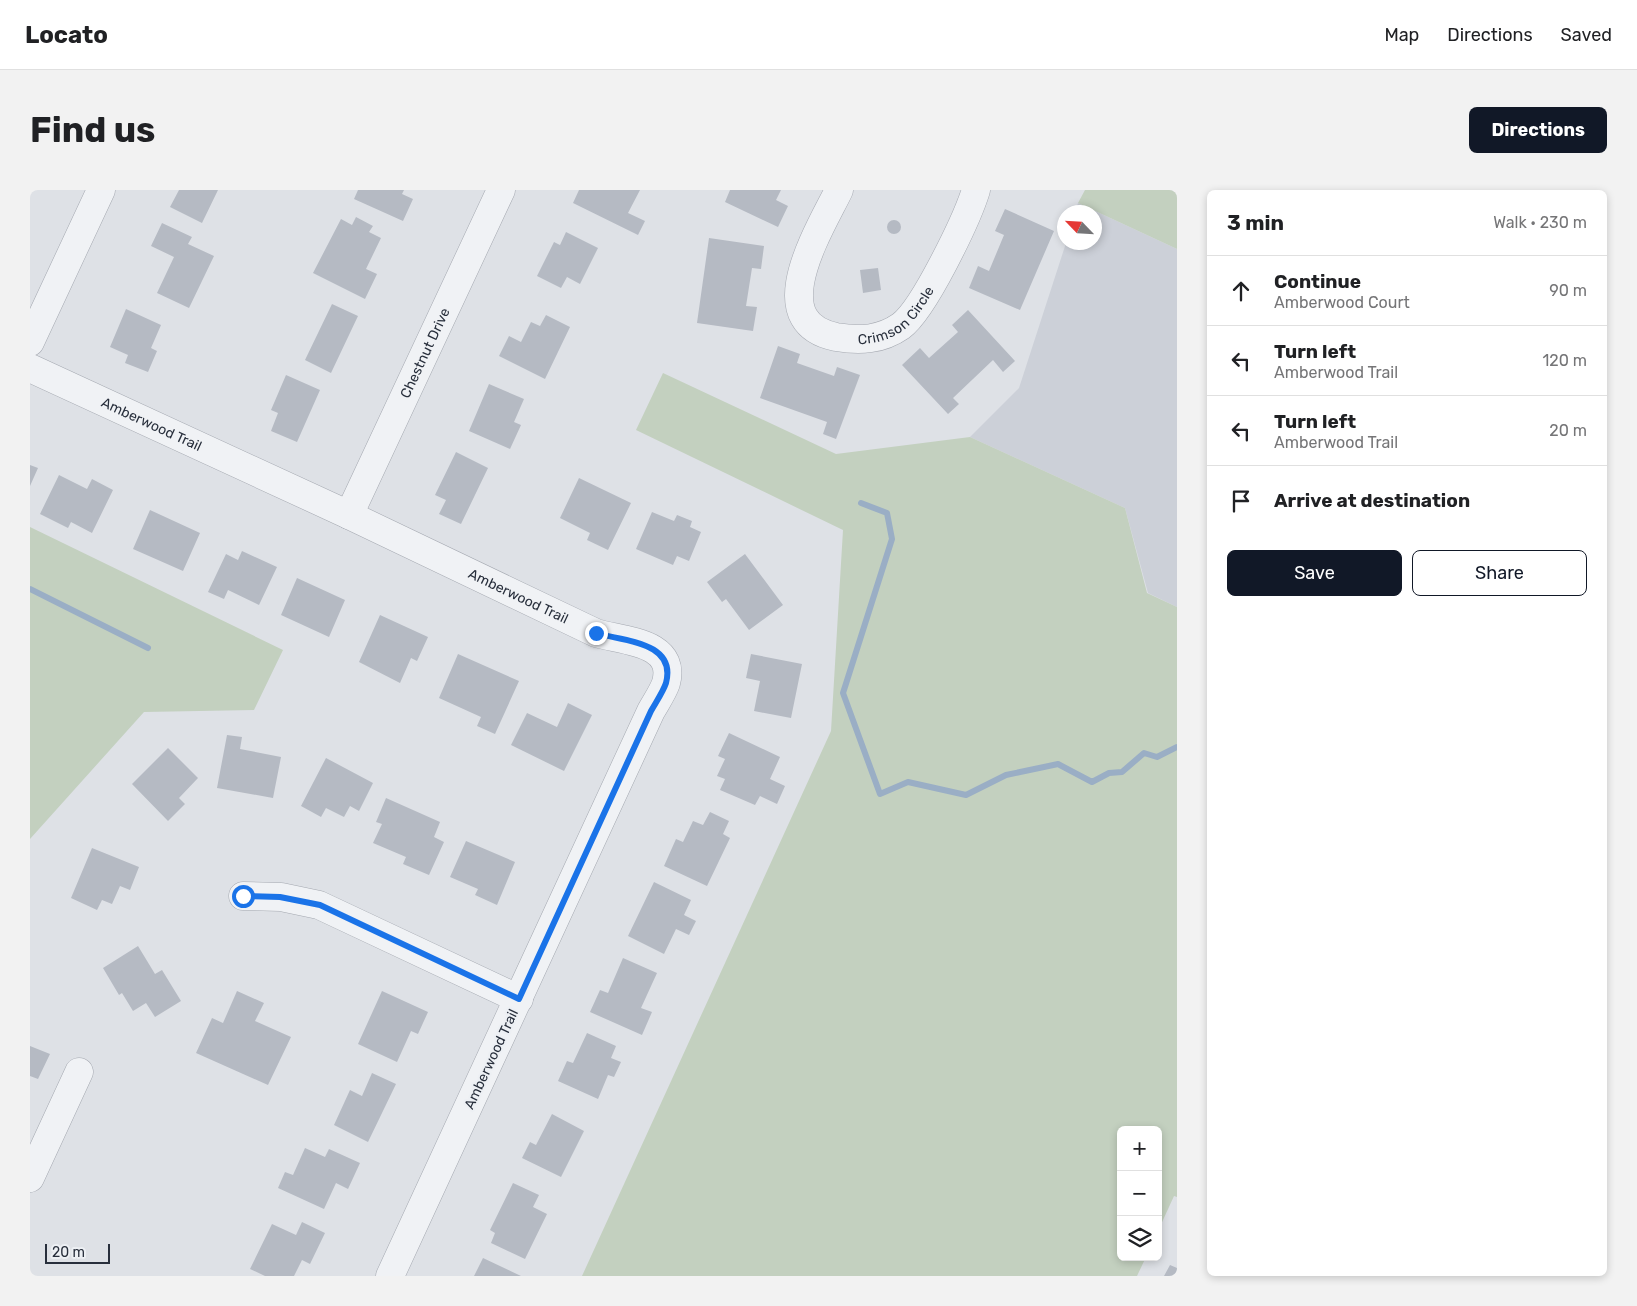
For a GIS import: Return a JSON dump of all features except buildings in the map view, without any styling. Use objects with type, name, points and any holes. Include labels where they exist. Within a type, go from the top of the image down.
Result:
[{"type":"street","points":[[30,342],[101,190]]},
{"type":"street","name":"Chestnut Drive","points":[[349,515],[501,190]]},
{"type":"street","name":"Crimson Circle","points":[[839,190],[801,276],[798,304],[807,321],[819,331],[848,339],[868,340],[882,336],[902,325],[916,311],[931,285],[976,190]]},
{"type":"street","name":"Amberwood Trail","points":[[30,368],[349,515],[596,633],[616,639],[642,643],[654,648],[667,667],[666,684],[651,711],[390,1276]]},
{"type":"street","points":[[243,896],[280,897],[320,905],[519,999]]},
{"type":"street","points":[[30,1178],[79,1072]]},
{"type":"shaded area","points":[[1102,214],[1177,249],[1177,607],[1148,593],[1125,508],[970,437],[1019,388],[1064,250],[1102,250]]},
{"type":"green space","points":[[1085,190],[1177,190],[1177,249],[1102,214],[1102,205],[1082,205],[1078,203]]},
{"type":"green space","points":[[663,373],[836,454],[970,437],[1125,508],[1147,593],[1177,607],[1177,1197],[1174,1196],[1162,1222],[1162,1126],[1117,1126],[1117,1261],[1144,1261],[1137,1276],[582,1276],[831,731],[843,530],[636,430]]},
{"type":"green space","points":[[30,527],[283,650],[254,710],[144,712],[30,839]]},
{"type":"waterway","points":[[861,503],[887,513],[892,539],[843,693],[880,794],[908,782],[966,795],[1006,775],[1058,764],[1092,782],[1109,773],[1122,772],[1144,753],[1157,757],[1177,747]]},
{"type":"waterway","points":[[30,589],[148,648]]},
{"type":"route","points":[[243,896],[280,897],[320,905],[519,999],[651,711],[666,684],[667,667],[662,657],[654,648],[642,643],[616,639],[596,633]]}]
